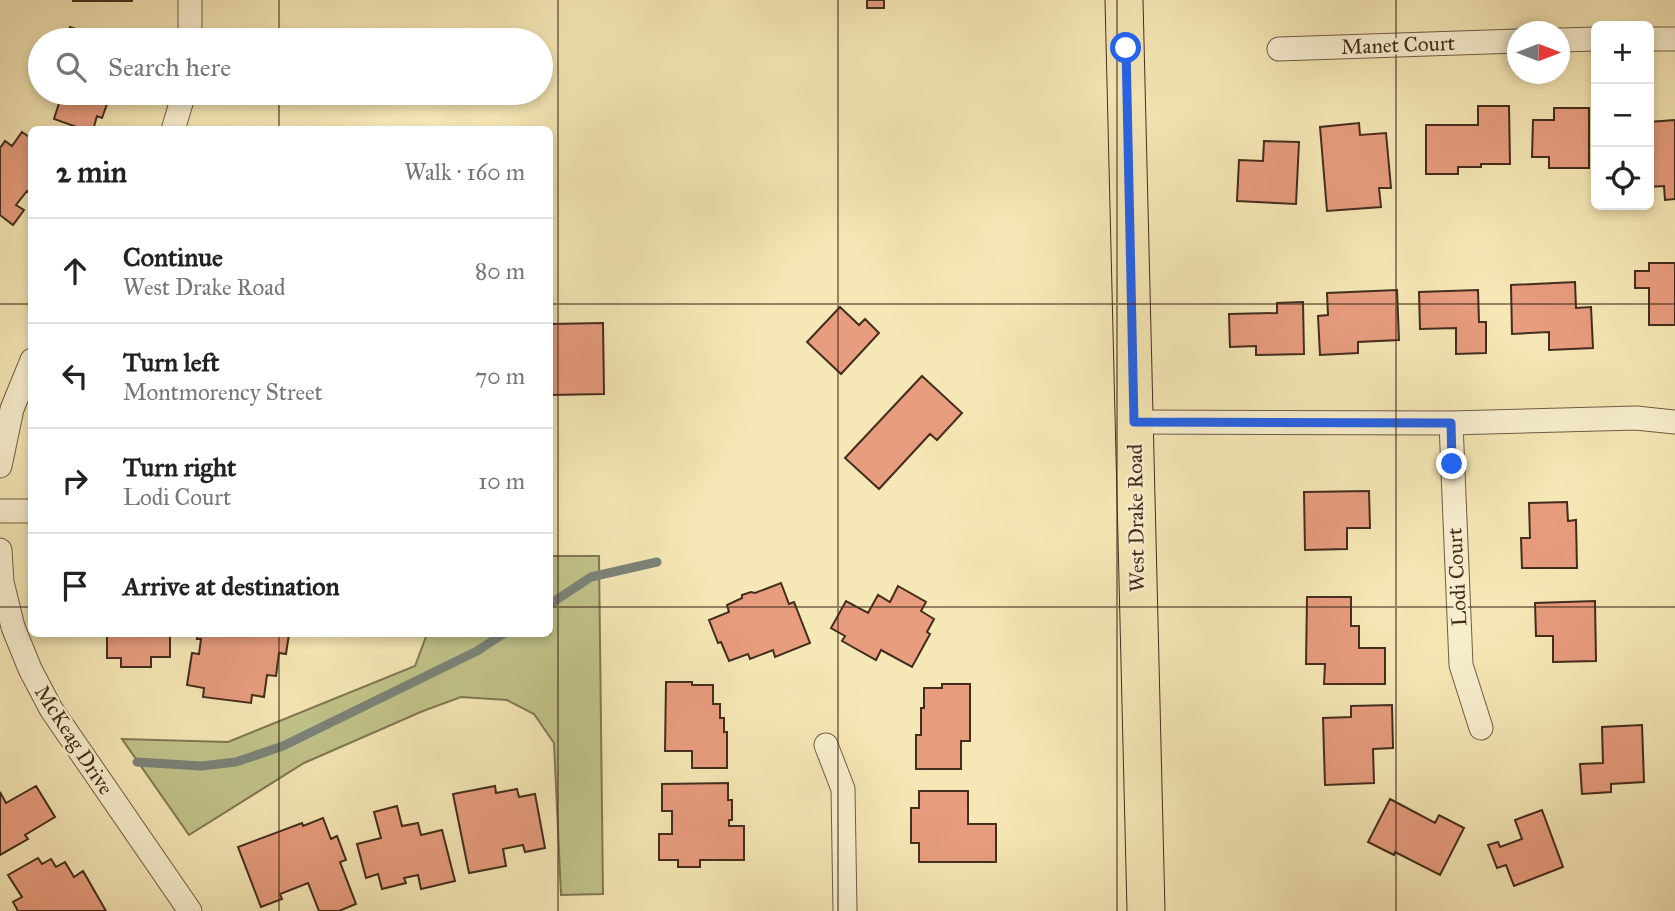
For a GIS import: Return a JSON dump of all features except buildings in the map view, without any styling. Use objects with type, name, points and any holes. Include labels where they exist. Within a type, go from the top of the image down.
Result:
[{"type":"main road","name":"West Drake Road","points":[[1124,0],[1146,911]]},
{"type":"street","points":[[190,0],[190,28]]},
{"type":"street","points":[[1570,40],[1591,39]]},
{"type":"street","points":[[1654,39],[1675,39]]},
{"type":"street","name":"Manet Court","points":[[1279,49],[1507,41]]},
{"type":"street","points":[[174,126],[180,105]]},
{"type":"street","points":[[0,466],[12,409],[28,370]]},
{"type":"street","points":[[1134,422],[1451,423],[1636,418],[1675,422]]},
{"type":"street","name":"Lodi Court","points":[[1451,423],[1461,665],[1481,728]]},
{"type":"street","points":[[0,511],[28,511]]},
{"type":"street","name":"McKeag Drive","points":[[0,550],[2,582],[13,626],[30,669],[51,709],[190,911]]},
{"type":"street","points":[[826,745],[843,789],[845,911]]},
{"type":"green space","points":[[553,556],[599,556],[603,894],[561,895],[554,743],[534,714],[507,700],[461,697],[423,711],[304,763],[189,835],[122,739],[228,742],[415,666],[426,637],[553,637]]},
{"type":"waterway","points":[[553,602],[591,577],[657,562]]},
{"type":"waterway","points":[[137,762],[201,766],[236,762],[283,746],[477,651],[498,637]]},
{"type":"route","points":[[1126,48],[1134,422],[1451,423],[1452,464]]}]
